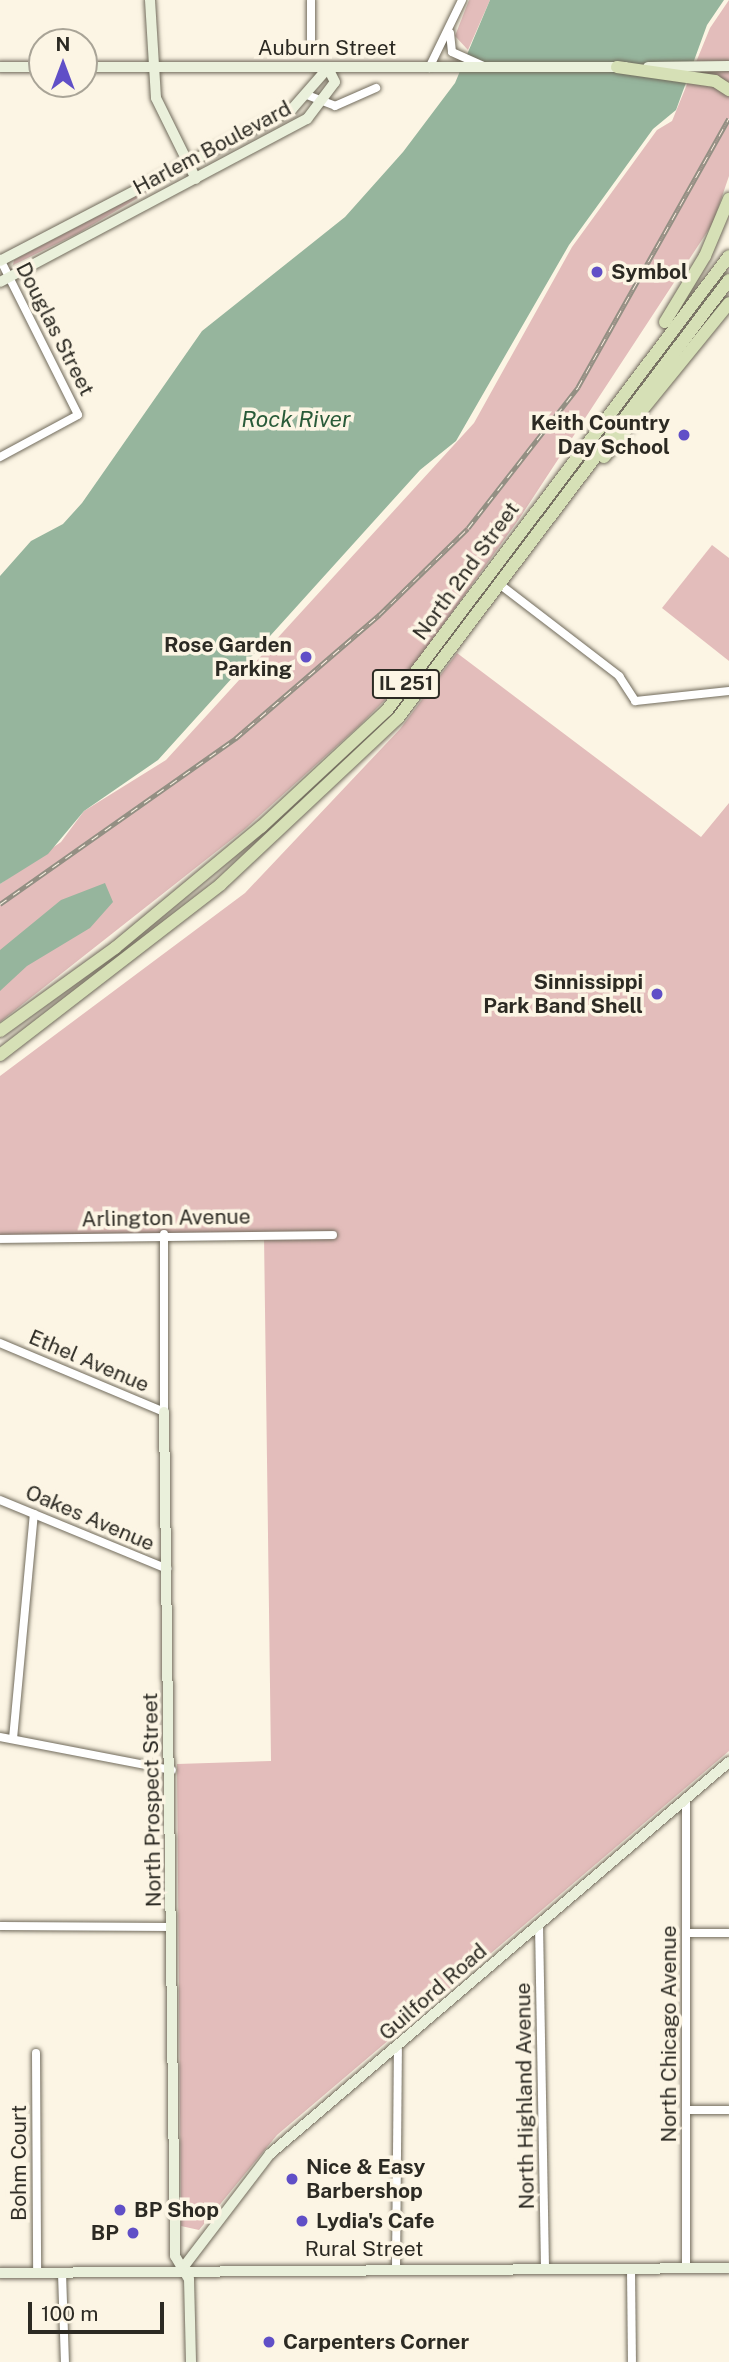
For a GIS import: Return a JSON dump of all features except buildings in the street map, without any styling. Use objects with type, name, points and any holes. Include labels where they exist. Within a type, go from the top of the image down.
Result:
[{"type":"main road","points":[[617,67],[715,81],[729,90]]},
{"type":"main road","points":[[631,379],[705,256],[729,199]]},
{"type":"main road","name":"North 2nd Street","points":[[0,1031],[115,948],[250,836],[387,710],[631,379],[729,256]]},
{"type":"main road","name":"North 2nd Street","points":[[0,1055],[122,965],[312,804],[398,718],[729,280]]},
{"type":"main road","points":[[515,560],[729,303]]},
{"type":"street","points":[[150,0],[150,66],[156,98],[196,179]]},
{"type":"street","points":[[311,0],[311,41]]},
{"type":"street","points":[[429,68],[461,0]]},
{"type":"street","points":[[451,23],[452,52],[488,68]]},
{"type":"street","name":"Auburn Street","points":[[98,67],[729,66]]},
{"type":"street","points":[[0,67],[28,67]]},
{"type":"street","name":"Harlem Boulevard","points":[[0,260],[292,109],[328,68],[335,82],[323,103],[288,131],[5,279]]},
{"type":"street","points":[[307,95],[335,106],[376,88]]},
{"type":"street","name":"Douglas Street","points":[[0,260],[5,279],[78,415],[0,457]]},
{"type":"street","points":[[498,583],[619,676],[635,701],[729,691]]},
{"type":"street","name":"North Prospect Street","points":[[164,1234],[164,1412],[172,1770],[175,2256],[189,2280],[191,2362]]},
{"type":"street","name":"Arlington Avenue","points":[[0,1238],[333,1234]]},
{"type":"street","name":"Ethel Avenue","points":[[0,1343],[164,1412]]},
{"type":"street","name":"Oakes Avenue","points":[[0,1500],[167,1569]]},
{"type":"street","points":[[13,1739],[34,1514]]},
{"type":"street","points":[[0,1737],[172,1770]]},
{"type":"street","name":"Guilford Road","points":[[182,2269],[270,2154],[398,2050],[539,1924],[729,1762]]},
{"type":"street","name":"North Chicago Avenue","points":[[686,1799],[686,2269]]},
{"type":"street","name":"North Highland Avenue","points":[[539,1924],[545,2268]]},
{"type":"street","points":[[0,1926],[172,1927]]},
{"type":"street","points":[[687,1933],[729,1933]]},
{"type":"street","points":[[396,2268],[398,2050]]},
{"type":"street","name":"Bohm Court","points":[[36,2053],[37,2273]]},
{"type":"street","points":[[688,2110],[729,2110]]},
{"type":"street","name":"Rural Street","points":[[0,2273],[182,2269],[729,2268]]},
{"type":"street","points":[[631,2270],[632,2362]]},
{"type":"street","points":[[62,2273],[65,2362]]},
{"type":"shaded area","points":[[469,0],[490,0],[468,50],[455,36]]},
{"type":"shaded area","points":[[729,0],[729,176],[713,223],[519,519],[400,685],[359,726],[245,829],[0,1022],[0,884],[61,842],[84,811],[166,760],[474,423],[572,247],[657,130],[672,121],[710,28]]},
{"type":"shaded area","points":[[178,174],[77,234],[13,265],[14,260]]},
{"type":"shaded area","points":[[712,545],[729,558],[729,661],[662,608]]},
{"type":"shaded area","points":[[457,653],[701,837],[729,803],[729,1751],[277,2135],[199,2230],[181,2226],[177,1764],[271,1761],[264,1235],[0,1239],[0,1076],[245,893],[400,729]]},
{"type":"water","name":"Rock River","points":[[490,0],[724,0],[707,25],[676,110],[653,129],[569,245],[456,441],[420,470],[158,760],[84,811],[48,854],[0,884],[0,576],[31,541],[63,524],[82,503],[202,331],[345,217],[403,152],[455,83]]},
{"type":"water","points":[[105,883],[113,902],[90,928],[27,966],[0,991],[0,950],[61,900]]},
{"type":"railway","points":[[0,904],[236,738],[379,615],[468,528],[578,387],[729,118]]},
{"type":"place","name":"Symbol","points":[[597,272]]},
{"type":"place","name":"Keith Country Day School","points":[[684,435]]},
{"type":"place","name":"Rose Garden Parking","points":[[306,657]]},
{"type":"place","name":"Sinnissippi Park Band Shell","points":[[657,994]]},
{"type":"place","name":"Nice & Easy Barbershop","points":[[292,2179]]},
{"type":"place","name":"BP Shop","points":[[120,2210]]},
{"type":"place","name":"Lydia's Cafe","points":[[302,2221]]},
{"type":"place","name":"BP","points":[[133,2233]]},
{"type":"place","name":"Carpenters Corner","points":[[269,2342]]}]
